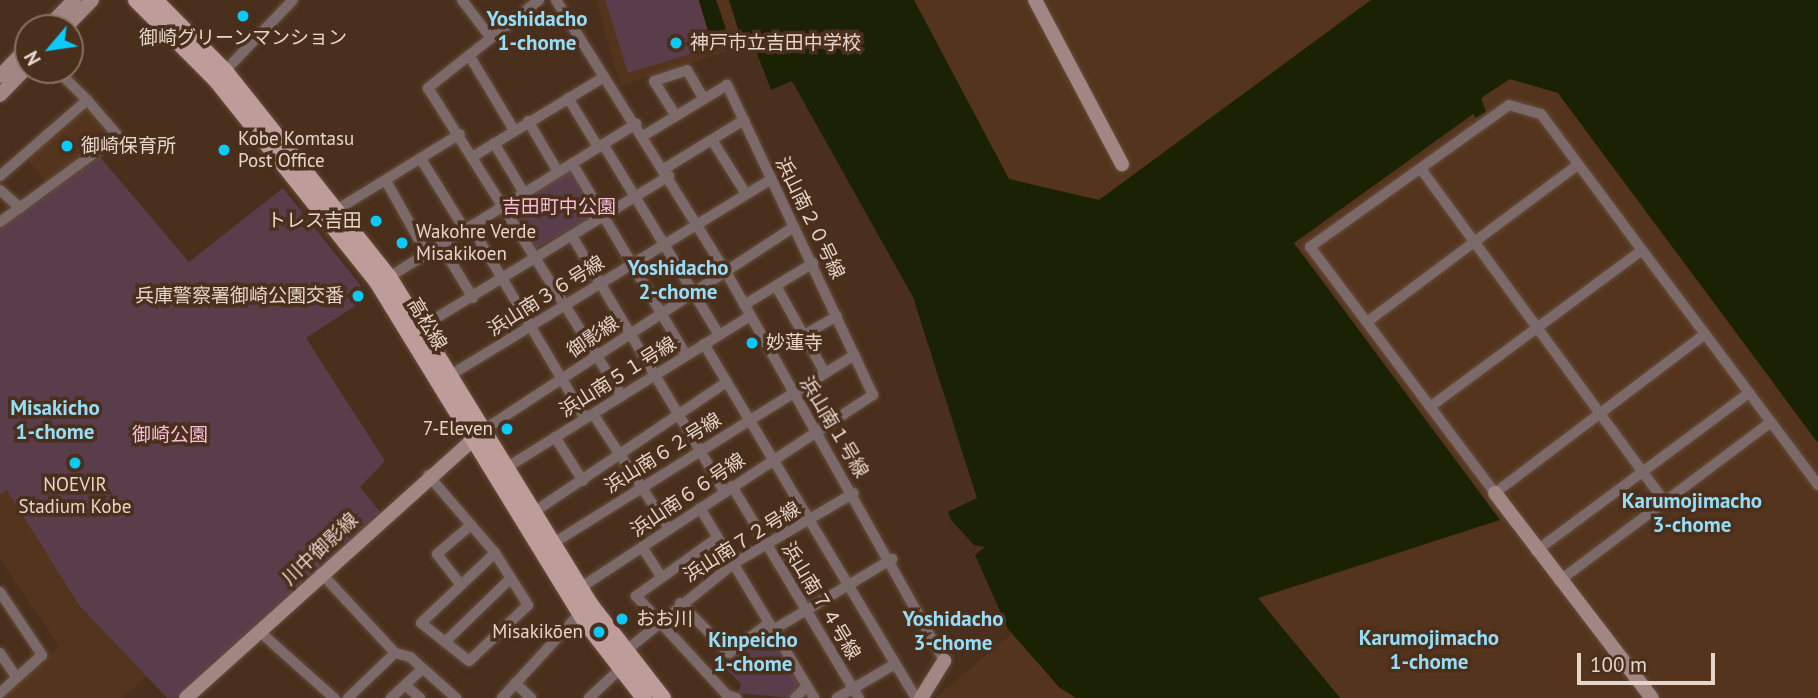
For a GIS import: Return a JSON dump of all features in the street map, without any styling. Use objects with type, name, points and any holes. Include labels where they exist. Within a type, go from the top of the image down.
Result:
[{"type":"main road","name":"高松線","points":[[136,0],[221,76],[377,282],[585,608],[618,671],[636,695]]},
{"type":"main road","name":"高松線","points":[[155,0],[338,209],[389,277],[449,376],[476,435],[506,468],[580,588],[585,608],[663,698]]},
{"type":"street","points":[[60,14],[74,0]]},
{"type":"street","points":[[78,14],[92,0]]},
{"type":"street","points":[[221,76],[293,0]]},
{"type":"street","points":[[462,0],[491,38]]},
{"type":"street","points":[[539,0],[428,88],[505,205],[622,396]]},
{"type":"street","name":"浜山南１号線","points":[[556,0],[697,224],[792,393],[892,559],[944,661]]},
{"type":"street","points":[[1035,0],[1122,164]]},
{"type":"street","points":[[469,55],[514,130]]},
{"type":"street","points":[[676,116],[654,81],[687,70],[704,99]]},
{"type":"street","points":[[474,156],[604,76]]},
{"type":"street","points":[[0,95],[14,80]]},
{"type":"street","points":[[0,222],[118,136],[71,84]]},
{"type":"street","name":"浜山南２０号線","points":[[643,136],[727,85],[873,395],[816,430]]},
{"type":"street","points":[[568,98],[635,197],[719,335]]},
{"type":"street","points":[[0,176],[87,100]]},
{"type":"street","points":[[1652,698],[1559,582],[1310,247],[1509,105],[1541,114],[1818,485]]},
{"type":"street","points":[[420,328],[604,217],[712,139],[744,120]]},
{"type":"street","points":[[528,121],[558,172]]},
{"type":"street","points":[[389,277],[635,124]]},
{"type":"street","points":[[338,209],[460,134]]},
{"type":"street","points":[[712,139],[746,194]]},
{"type":"street","points":[[494,143],[524,193]]},
{"type":"street","points":[[421,159],[503,279],[563,378],[618,452],[669,529]]},
{"type":"street","points":[[572,163],[686,355]]},
{"type":"street","points":[[1367,322],[1578,165]]},
{"type":"street","points":[[1421,169],[1665,502]]},
{"type":"street","name":"浜山南３６号線","points":[[449,376],[772,179]]},
{"type":"street","points":[[386,181],[427,254]]},
{"type":"street","points":[[0,190],[20,208]]},
{"type":"street","name":"御影線","points":[[476,435],[794,227]]},
{"type":"street","name":"浜山南７４号線","points":[[572,236],[700,451],[767,544],[856,693]]},
{"type":"street","points":[[441,245],[473,298]]},
{"type":"street","points":[[1430,407],[1642,250]]},
{"type":"street","points":[[744,305],[813,263]]},
{"type":"street","points":[[776,285],[825,373]]},
{"type":"street","name":"浜山南５１号線","points":[[506,468],[750,316]]},
{"type":"street","points":[[804,335],[837,316]]},
{"type":"street","points":[[1494,493],[1705,334]]},
{"type":"street","points":[[704,344],[895,664],[919,698],[944,661]]},
{"type":"street","name":"浜山南６２号線","points":[[552,544],[855,355]]},
{"type":"street","points":[[534,512],[583,481],[618,452],[677,412],[727,382]]},
{"type":"street","points":[[1536,551],[1749,393]]},
{"type":"street","points":[[1559,582],[1771,422]]},
{"type":"street","name":"浜山南６６号線","points":[[580,588],[816,430]]},
{"type":"street","name":"川中御影線","points":[[186,698],[428,475],[476,435]]},
{"type":"street","points":[[555,437],[583,481]]},
{"type":"street","points":[[428,475],[495,553],[528,605],[469,662],[421,623],[495,553]]},
{"type":"street","name":"浜山南７２号線","points":[[623,653],[655,623],[733,564],[853,493]]},
{"type":"street","points":[[699,508],[814,698]]},
{"type":"street","points":[[461,585],[437,554],[471,525]]},
{"type":"street","points":[[717,538],[636,592],[655,623],[737,698]]},
{"type":"street","points":[[642,547],[661,576]]},
{"type":"street","points":[[680,603],[729,653],[892,559]]},
{"type":"street","points":[[321,573],[395,653],[422,669],[456,698]]},
{"type":"street","points":[[445,642],[511,578]]},
{"type":"street","points":[[0,593],[43,655],[1,690]]},
{"type":"street","points":[[502,698],[585,608]]},
{"type":"street","points":[[259,631],[334,698]]},
{"type":"street","points":[[0,653],[18,678]]},
{"type":"street","points":[[348,698],[395,653]]},
{"type":"street","points":[[837,698],[856,693],[895,664]]},
{"type":"street","points":[[391,698],[422,669]]},
{"type":"street","points":[[589,698],[618,671]]},
{"type":"street","points":[[515,683],[531,698]]},
{"type":"street","points":[[405,685],[420,698]]},
{"type":"street","points":[[795,698],[807,686]]},
{"type":"shaded area","name":"神戸市立吉田中学校","points":[[596,0],[729,0],[743,46],[621,86]]},
{"type":"shaded area","points":[[699,0],[716,0],[726,29],[709,34]]},
{"type":"shaded area","points":[[729,0],[914,0],[1009,179],[1099,200],[1371,0],[1818,0],[1818,443],[1558,93],[1510,79],[1481,98],[1486,112],[1476,118],[1473,114],[1294,243],[1500,520],[1258,598],[1340,698],[1076,698],[1059,687],[1008,629],[975,555],[985,547],[974,545],[951,520],[948,512],[977,498],[913,297],[792,81],[771,90],[751,38],[742,41]]},
{"type":"shaded area","points":[[914,0],[1371,0],[1099,200],[1009,179]]},
{"type":"shaded area","points":[[1510,79],[1558,93],[1818,443],[1818,698],[1340,698],[1257,599],[1303,261],[1294,243],[1473,113],[1487,91]]},
{"type":"shaded area","name":"御崎保育所","points":[[87,107],[110,135],[48,185],[26,157]]},
{"type":"shaded area","points":[[7,490],[80,605],[146,676],[122,698],[2,698],[59,646],[0,559],[0,494]]},
{"type":"shaded area","points":[[1011,634],[1076,698],[935,698]]},
{"type":"green space","name":"神戸市立吉田中学校","points":[[605,0],[698,0],[713,47],[628,73]]},
{"type":"green space","name":"御崎公園","points":[[100,157],[189,262],[283,188],[361,286],[346,295],[355,306],[306,338],[385,461],[360,487],[381,513],[177,698],[167,698],[79,605],[7,490],[0,494],[0,228]]},
{"type":"green space","name":"吉田町中公園","points":[[573,166],[599,215],[532,250],[506,202]]},
{"type":"green space","points":[[764,629],[800,683],[789,698],[738,693],[741,684],[722,665]]},
{"type":"place","name":"御崎グリーンマンション","points":[[243,16]]},
{"type":"place","name":"神戸市立吉田中学校","points":[[676,43]]},
{"type":"place","name":"御崎保育所","points":[[67,146]]},
{"type":"place","name":"Kobe Komtasu Post Office","points":[[224,150]]},
{"type":"place","name":"トレス吉田","points":[[376,221]]},
{"type":"place","name":"Wakohre Verde Misakikoen","points":[[402,243]]},
{"type":"place","name":"兵庫警察署御崎公園交番","points":[[358,296]]},
{"type":"place","name":"妙蓮寺","points":[[752,343]]},
{"type":"place","name":"7-Eleven","points":[[507,429]]},
{"type":"place","name":"NOEVIR Stadium Kobe","points":[[75,463]]},
{"type":"place","name":"おお川","points":[[622,619]]},
{"type":"place","name":"Misakikōen","points":[[599,632]]},
{"type":"district","name":"Yoshidacho 1-chome","points":[[537,31]]},
{"type":"district","name":"Yoshidacho 2-chome","points":[[678,280]]},
{"type":"district","name":"Misakicho 1-chome","points":[[55,420]]},
{"type":"district","name":"Karumojimacho 3-chome","points":[[1692,513]]},
{"type":"district","name":"Yoshidacho 3-chome","points":[[953,631]]},
{"type":"district","name":"Karumojimacho 1-chome","points":[[1429,650]]},
{"type":"district","name":"Kinpeicho 1-chome","points":[[753,652]]}]
